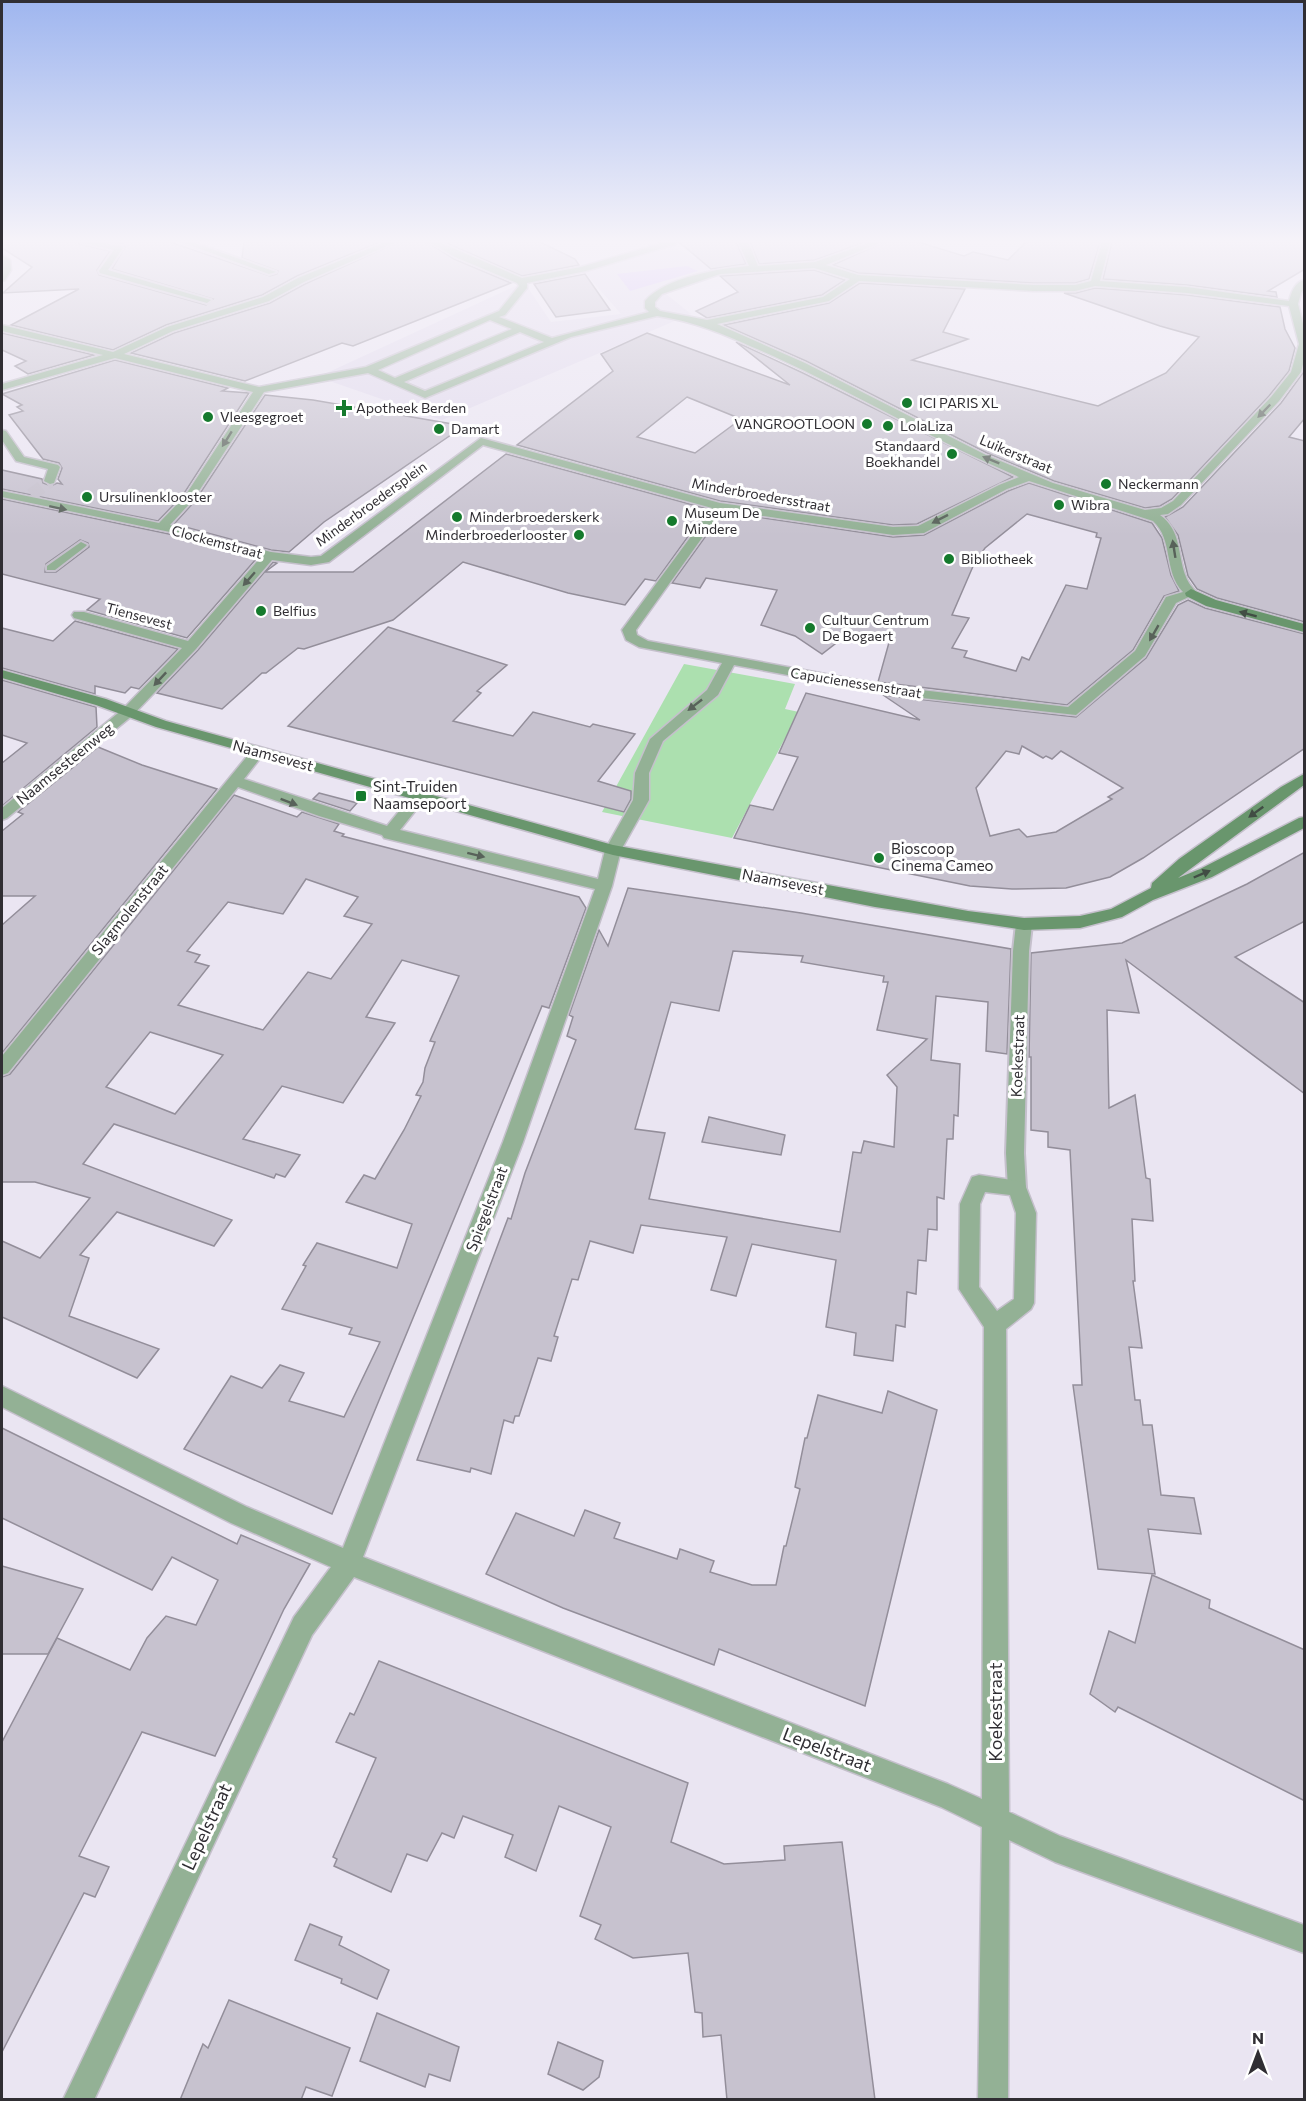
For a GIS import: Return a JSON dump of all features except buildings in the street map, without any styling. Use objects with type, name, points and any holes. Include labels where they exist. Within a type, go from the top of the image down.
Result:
[{"type":"street","points":[[49,340],[259,390],[369,369],[436,340]]},
{"type":"street","points":[[2,387],[112,356],[146,340]]},
{"type":"street","points":[[397,381],[494,340]]},
{"type":"street","points":[[369,369],[426,395],[555,340]]},
{"type":"street","name":"Luikerstraat","points":[[745,340],[801,365],[982,457],[1049,485],[1157,518],[1169,529],[1178,574],[1184,586],[1191,593]]},
{"type":"street","points":[[1145,514],[1164,511],[1177,504],[1275,399],[1296,372],[1305,344],[1304,340]]},
{"type":"street","name":"Clockemstraat","points":[[160,527],[189,498],[205,476],[230,434],[258,396],[259,390]]},
{"type":"street","points":[[2,433],[20,459],[54,467],[50,481]]},
{"type":"street","name":"Minderbroedersstraat","points":[[481,441],[719,506],[892,531],[920,530],[1003,487],[1031,476]]},
{"type":"street","name":"Minderbroedersplein","points":[[269,556],[310,561],[325,559],[481,441]]},
{"type":"street","points":[[2,494],[160,527]]},
{"type":"street","name":"Capucienessenstraat","points":[[719,506],[628,630],[631,637],[644,644],[895,691],[1071,712],[1140,653],[1172,600],[1191,593]]},
{"type":"street","name":"Clockemstraat","points":[[129,712],[191,646],[269,556],[160,527]]},
{"type":"street","points":[[1191,593],[1211,603],[1305,628]]},
{"type":"street","name":"Tiensevest","points":[[79,615],[191,646]]},
{"type":"street","name":"Spiegelstraat","points":[[349,1563],[513,1142],[604,886],[613,850],[641,800],[642,773],[657,739],[713,692],[730,660]]},
{"type":"street","name":"Naamsevest","points":[[2,674],[101,702],[161,724],[258,752],[613,850],[675,860],[875,901],[1024,924],[1080,922],[1116,913],[1147,896],[1206,873],[1305,822]]},
{"type":"street","name":"Naamsesteenweg","points":[[2,815],[129,712]]},
{"type":"street","name":"Slagmolenstraat","points":[[2,1068],[258,752]]},
{"type":"street","name":"Naamsevest","points":[[1147,896],[1185,863],[1305,779]]},
{"type":"street","points":[[234,780],[296,805],[389,834],[604,886]]},
{"type":"street","points":[[389,834],[419,796]]},
{"type":"street","points":[[995,1325],[969,1289],[970,1204],[979,1183],[1017,1188]]},
{"type":"street","name":"Koekestraat","points":[[993,2100],[996,1819],[995,1325],[1024,1303],[1026,1213],[1017,1188]]},
{"type":"street","name":"Lepelstraat","points":[[2,1396],[238,1515],[349,1563],[948,1797],[1055,1848],[1305,1939]]},
{"type":"street","name":"Lepelstraat","points":[[78,2100],[303,1626],[349,1563]]},
{"type":"lane","points":[[51,568],[81,545]]},
{"type":"lane","name":"Koekestraat","points":[[1017,1188],[1015,1153],[1024,924]]},
{"type":"shaded area","points":[[398,340],[630,340],[442,420],[318,377]]},
{"type":"green space","points":[[684,664],[795,684],[785,709],[799,712],[732,838],[602,812]]},
{"type":"tunnel","points":[[31,495],[50,481]]},
{"type":"place","name":"ICI PARIS XL","points":[[907,403]]},
{"type":"place","name":"Apotheek Berden","points":[[344,408]]},
{"type":"place","name":"Vleesgegroet","points":[[208,417]]},
{"type":"place","name":"VANGROOTLOON","points":[[867,424]]},
{"type":"place","name":"LolaLiza","points":[[888,426]]},
{"type":"place","name":"Damart","points":[[439,429]]},
{"type":"place","name":"Standaard Boekhandel","points":[[952,454]]},
{"type":"place","name":"Neckermann","points":[[1106,484]]},
{"type":"place","name":"Ursulinenklooster","points":[[87,497]]},
{"type":"place","name":"Wibra","points":[[1059,505]]},
{"type":"place","name":"Minderbroederskerk","points":[[457,517]]},
{"type":"place","name":"Museum De Mindere","points":[[672,521]]},
{"type":"place","name":"Minderbroederlooster","points":[[579,535]]},
{"type":"place","name":"Bibliotheek","points":[[949,559]]},
{"type":"place","name":"Belfius","points":[[261,611]]},
{"type":"place","name":"Cultuur Centrum De Bogaert","points":[[810,628]]},
{"type":"place","name":"Sint-Truiden Naamsepoort","points":[[361,796]]},
{"type":"place","name":"Bioscoop Cinema Cameo","points":[[879,858]]}]
